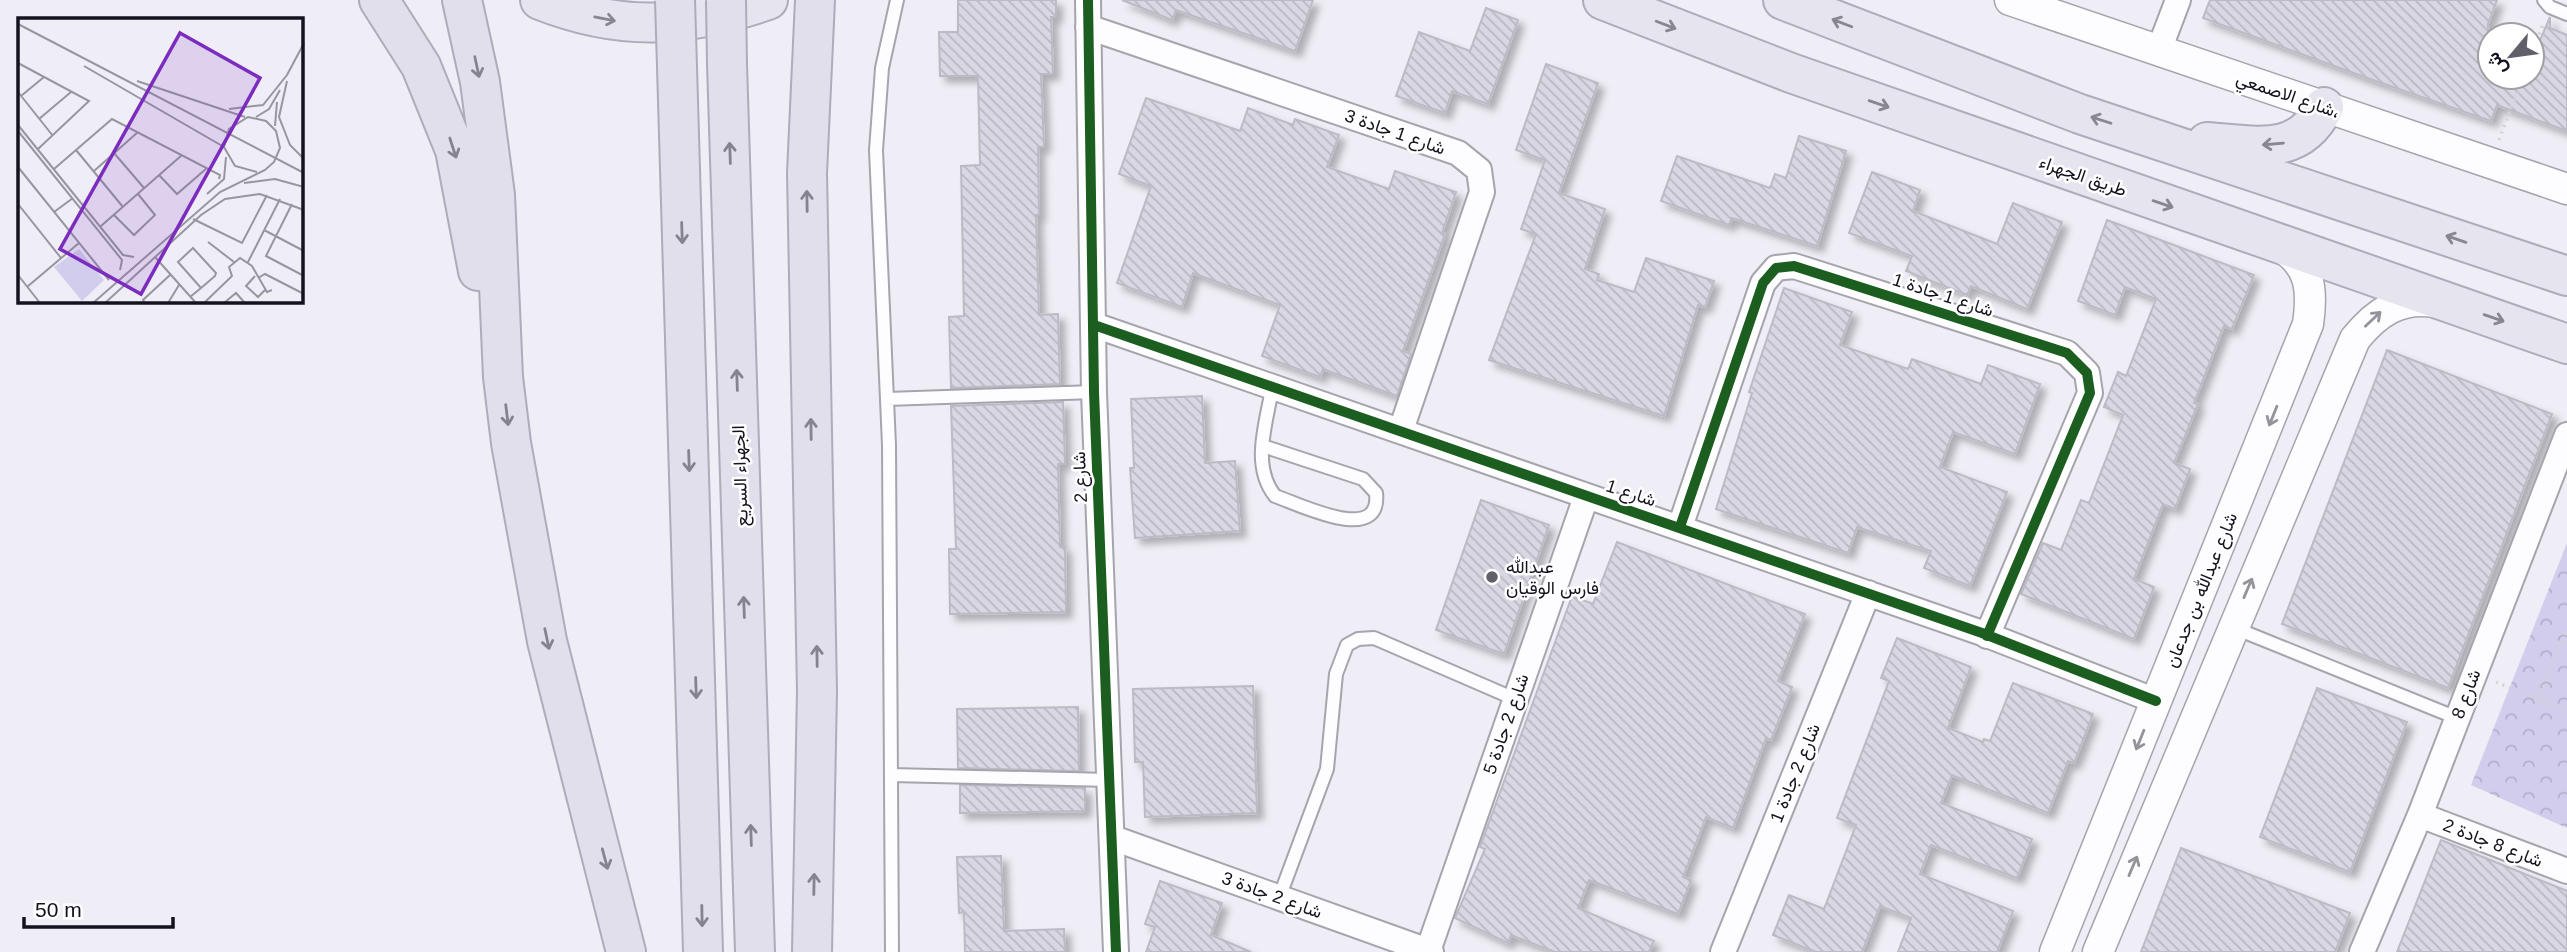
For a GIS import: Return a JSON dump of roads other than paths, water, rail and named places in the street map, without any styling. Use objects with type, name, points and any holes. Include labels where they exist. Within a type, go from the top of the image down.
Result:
[{"type":"highway","points":[[379,0],[421,65],[455,150],[486,312],[503,377]]},
{"type":"highway","points":[[462,0],[480,82],[495,195],[503,377],[511,443],[547,641],[626,952]]},
{"type":"highway","points":[[540,0],[572,13],[622,23],[673,24],[723,16],[768,0]]},
{"type":"highway","points":[[675,0],[703,952]]},
{"type":"highway","name":"الجهراء السريع","points":[[726,0],[755,952]]},
{"type":"highway","points":[[813,952],[817,691],[807,173],[815,0]]},
{"type":"highway","name":"طريق الجهراء","points":[[1602,0],[1791,73],[2567,344]]},
{"type":"highway","points":[[1783,0],[2080,114],[2567,276]]},
{"type":"highway","points":[[2156,139],[2269,146],[2295,141],[2316,123],[2324,107]]},
{"type":"street","name":"شارع 2","points":[[1088,0],[1094,392],[1116,952]]},
{"type":"street","name":"شارع الاصمعي،","points":[[2010,0],[2567,189]]},
{"type":"street","points":[[2159,50],[2178,0]]},
{"type":"street","name":"شارع 1 جادة 3","points":[[1088,27],[1458,153],[1479,170],[1482,192],[1401,430]]},
{"type":"street","name":"شارع عبدالله بن جدعان","points":[[2059,941],[2299,353],[2308,324],[2311,286],[2288,251],[2269,240]]},
{"type":"street","name":"شارع 1 جادة 1","points":[[1680,527],[1763,283],[1776,268],[1794,266],[2067,353],[2087,373],[2090,393],[1987,636]]},
{"type":"street","points":[[2098,952],[2231,627],[2355,339],[2373,317],[2392,305],[2426,301],[2453,304]]},
{"type":"street","name":"شارع 1","points":[[1094,325],[1272,389],[1401,430],[1586,497],[1868,593],[2156,701]]},
{"type":"street","points":[[2299,353],[2313,347],[2330,351],[2339,363],[2338,377]]},
{"type":"street","name":"شارع 8","points":[[2362,952],[2420,815],[2567,435]]},
{"type":"street","name":"شارع 2 جادة 5","points":[[1430,951],[1586,497]]},
{"type":"street","name":"شارع 2 جادة 1","points":[[1723,952],[1868,593]]},
{"type":"street","name":"شارع 8 جادة 2","points":[[2420,815],[2567,871]]},
{"type":"street","name":"شارع 2 جادة 3","points":[[1113,838],[1430,951]]},
{"type":"street","points":[[2080,890],[2085,904],[2095,913],[2104,913],[2116,906]]},
{"type":"street","points":[[2059,941],[2077,924],[2090,928],[2098,952]]},
{"type":"lane","points":[[892,952],[887,400],[876,150],[882,68],[897,0]]},
{"type":"lane","points":[[2547,3],[2567,14]]},
{"type":"lane","points":[[1263,446],[1363,479],[1376,493],[1373,511],[1367,517],[1348,521],[1275,496],[1263,477],[1263,446],[1272,389]]},
{"type":"lane","points":[[887,400],[1094,392]]},
{"type":"lane","points":[[2231,627],[2457,718]]},
{"type":"lane","points":[[1279,898],[1327,769],[1336,674],[1347,645],[1358,639],[1374,638],[1515,699]]},
{"type":"lane","points":[[891,775],[1110,780]]},
{"type":"place","name":"عبدالله فارس الوقيان","points":[[1492,577]]}]
